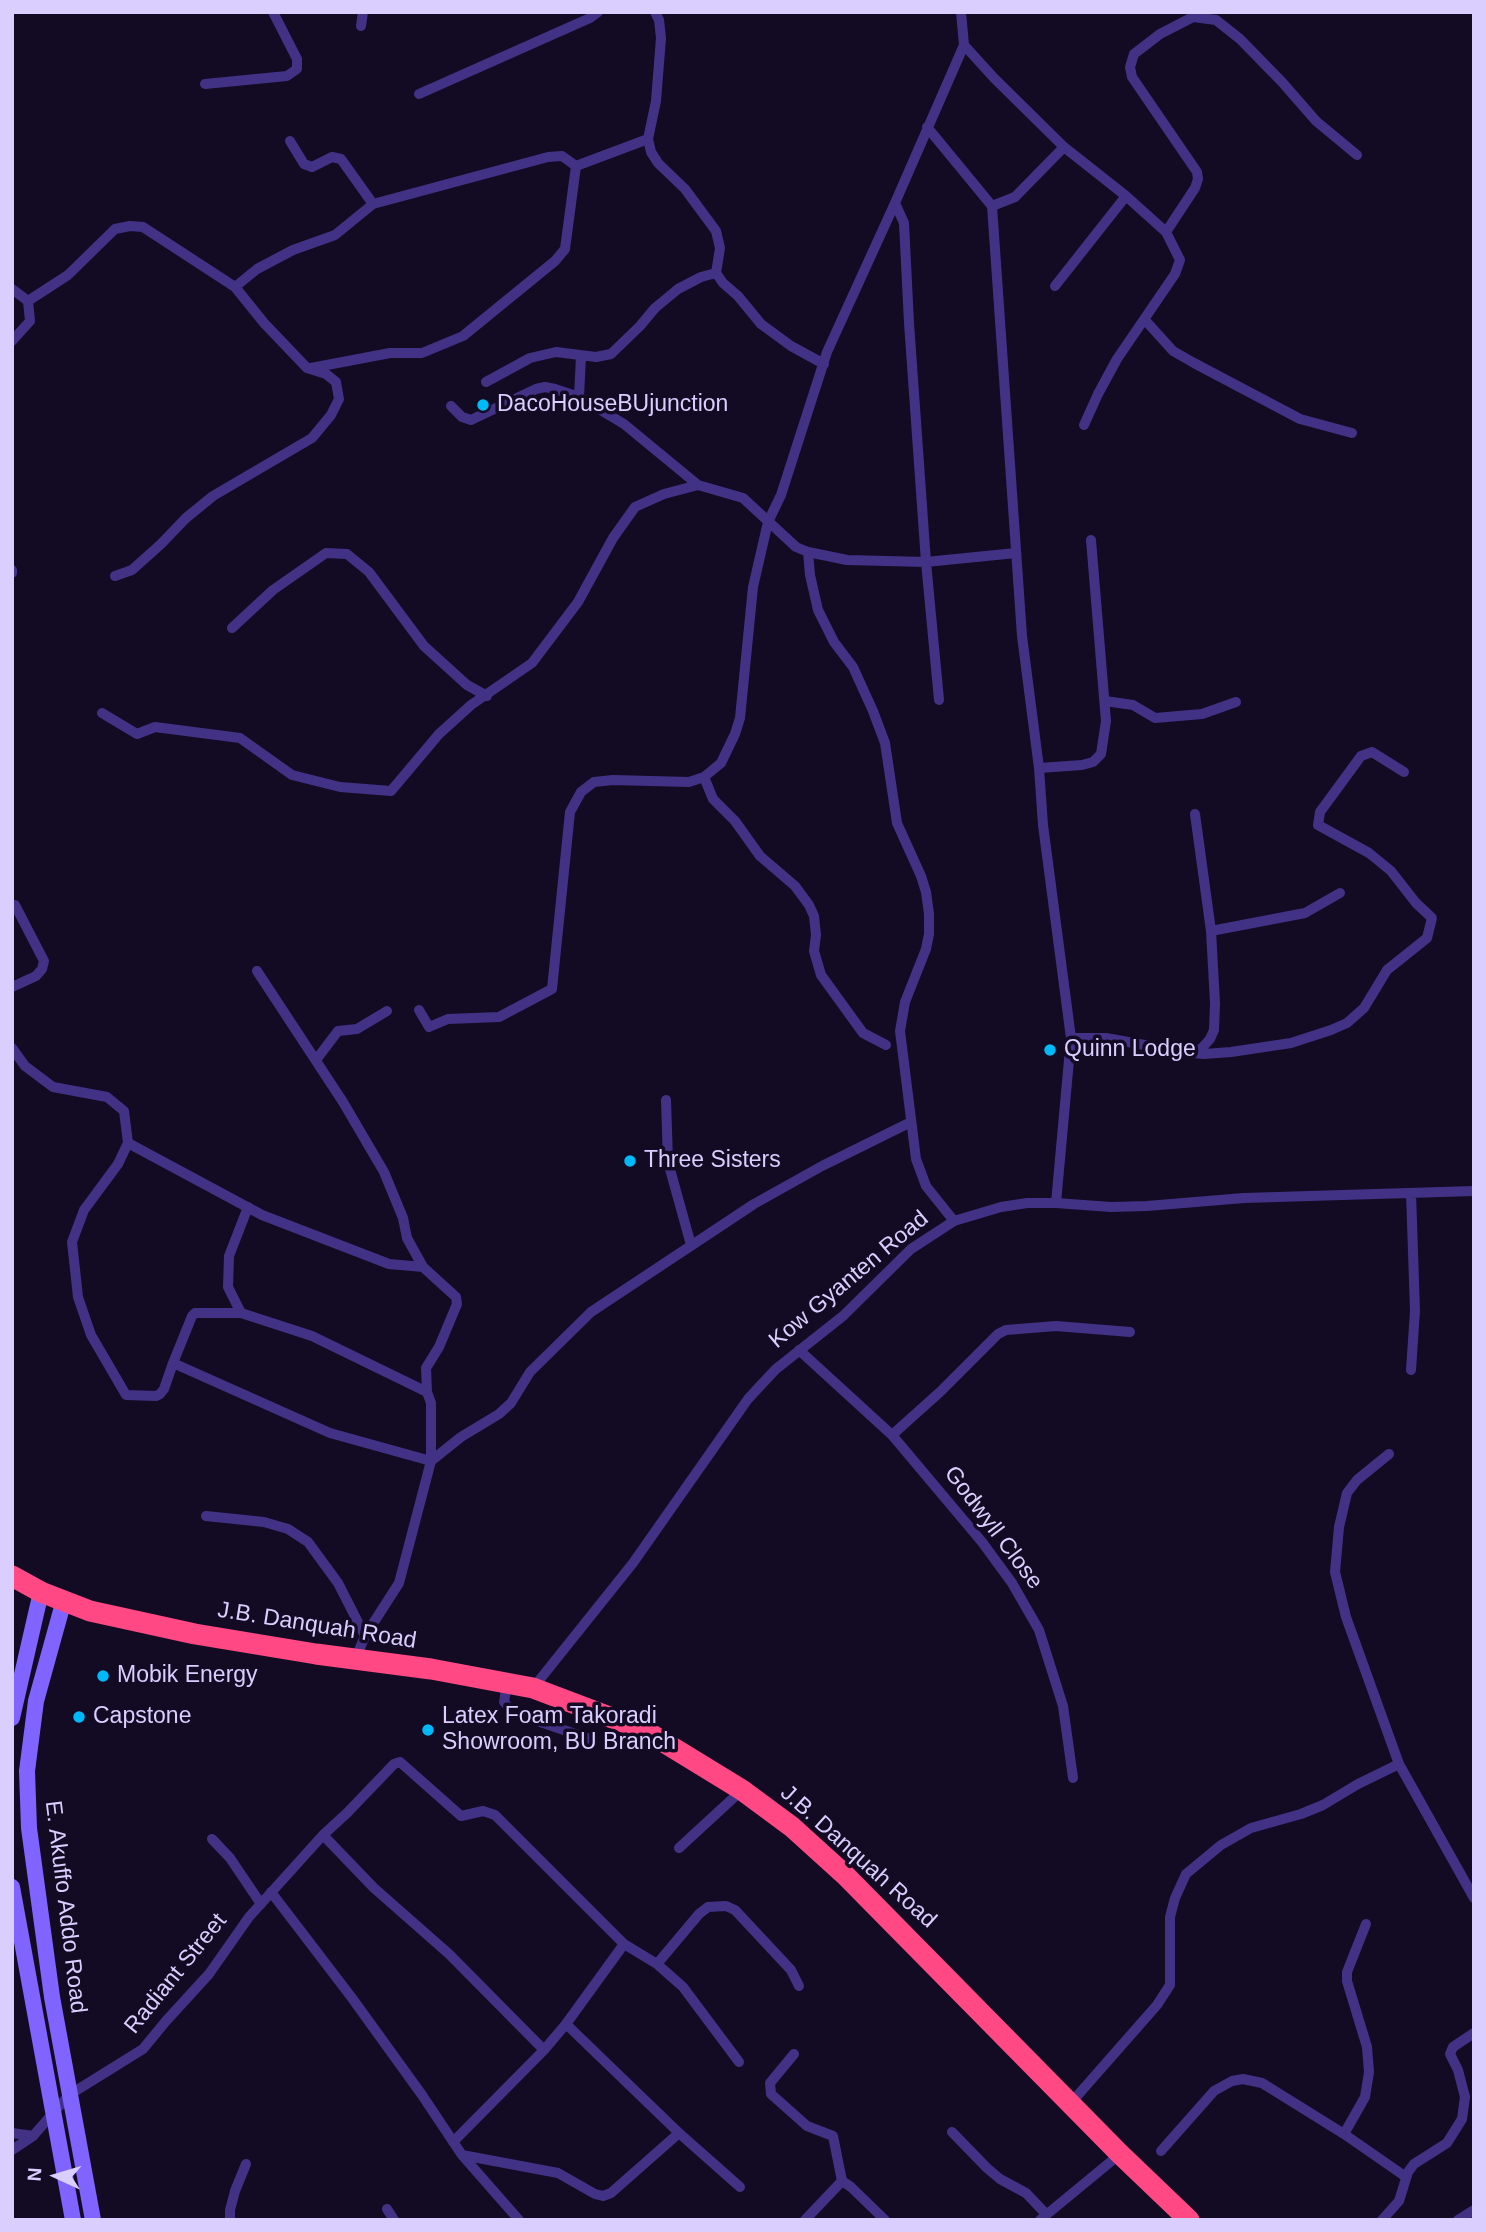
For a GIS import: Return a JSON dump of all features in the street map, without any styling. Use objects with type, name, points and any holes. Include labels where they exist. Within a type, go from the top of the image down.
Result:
[{"type":"highway","name":"J.B. Danquah Road","points":[[12,1576],[41,1592],[90,1611],[155,1626],[355,1660],[431,1669],[533,1688],[644,1730],[743,1790],[792,1827],[845,1875],[1070,2104],[1189,2220]]},
{"type":"main road","points":[[12,1718],[41,1592]]},
{"type":"main road","name":"E. Akuffo Addo Road","points":[[64,1600],[36,1701],[27,1771],[31,1840],[52,1997],[93,2220]]},
{"type":"main road","name":"E. Akuffo Addo Road","points":[[12,1887],[73,2220]]},
{"type":"street","points":[[205,84],[287,76],[297,69],[297,59],[273,12]]},
{"type":"street","points":[[361,26],[363,12]]},
{"type":"street","points":[[419,94],[590,18],[598,12]]},
{"type":"street","points":[[655,12],[661,38],[660,72],[648,139],[651,152],[657,163],[685,188],[716,231],[720,248],[716,273],[723,283],[738,296],[761,324],[791,346],[824,364]]},
{"type":"street","points":[[418,1010],[429,1027],[448,1019],[499,1017],[552,989],[570,812],[581,792],[594,782],[604,781],[689,782],[704,778],[721,764],[740,718],[753,587],[768,522],[781,495],[827,352],[964,45],[961,12]]},
{"type":"street","points":[[1166,232],[1195,188],[1197,172],[1132,77],[1130,67],[1134,54],[1160,34],[1193,17],[1216,20],[1232,33],[1317,121],[1357,155]]},
{"type":"street","points":[[964,45],[1064,147],[1166,232],[1180,260],[1175,274],[1118,359],[1084,425]]},
{"type":"street","points":[[927,127],[992,206],[1022,636],[1071,1038],[1056,1203]]},
{"type":"street","points":[[576,166],[648,139]]},
{"type":"street","points":[[290,141],[304,164],[312,167],[332,157],[341,159],[373,204]]},
{"type":"street","points":[[992,206],[1016,197],[1064,147]]},
{"type":"street","points":[[235,287],[257,269],[293,250],[335,235],[373,204],[548,157],[562,156],[576,166]]},
{"type":"street","points":[[307,368],[390,353],[422,353],[463,336],[555,261],[565,248],[576,166]]},
{"type":"street","points":[[1055,286],[1126,196]]},
{"type":"street","points":[[895,203],[904,223],[926,562],[939,700]]},
{"type":"street","points":[[28,301],[68,275],[114,229],[143,227],[235,287],[264,323],[307,368],[326,374],[335,383],[339,399],[331,415],[312,438],[214,496],[186,518],[132,570],[115,576]]},
{"type":"street","points":[[486,382],[530,358],[556,352],[596,357],[611,354],[655,308],[678,289],[701,277],[716,273]]},
{"type":"street","points":[[12,289],[28,301],[30,321],[12,341]]},
{"type":"street","points":[[1145,320],[1173,351],[1194,363],[1300,419],[1352,433]]},
{"type":"street","points":[[579,397],[581,356]]},
{"type":"street","points":[[450,406],[462,417],[471,420],[545,387],[579,397],[624,424],[698,485],[743,498],[796,547],[807,552],[847,560],[926,562],[1016,552]]},
{"type":"street","points":[[102,713],[137,734],[155,727],[240,738],[292,775],[340,787],[391,791],[439,734],[471,705],[532,663],[578,603],[613,538],[635,507],[664,494],[698,485]]},
{"type":"street","points":[[1038,768],[1082,765],[1093,762],[1101,754],[1106,721],[1091,540]]},
{"type":"street","points":[[807,552],[818,610],[834,642],[853,667],[885,743],[897,823],[926,892],[929,934],[926,949],[905,1002],[900,1031],[916,1159],[926,1186],[954,1221]]},
{"type":"street","points":[[232,628],[273,590],[326,553],[347,554],[369,572],[425,646],[467,685],[487,696]]},
{"type":"street","points":[[1105,701],[1132,705],[1156,718],[1202,714],[1236,702]]},
{"type":"street","points":[[1071,1038],[1106,1038],[1193,1053],[1231,1052],[1291,1043],[1347,1023],[1364,1008],[1387,971],[1427,938],[1432,918],[1391,872],[1369,853],[1318,825],[1320,812],[1361,755],[1372,752],[1404,772]]},
{"type":"street","points":[[704,778],[713,799],[735,821],[760,856],[795,886],[809,905],[814,916],[814,951],[821,975],[863,1033],[886,1045]]},
{"type":"street","points":[[1193,1053],[1210,1039],[1214,1030],[1215,1003],[1211,931],[1195,814]]},
{"type":"street","points":[[1211,931],[1305,913],[1340,893]]},
{"type":"street","points":[[12,987],[36,976],[42,970],[44,961],[15,905]]},
{"type":"street","points":[[257,971],[316,1060],[384,1172],[403,1218],[407,1238],[423,1267],[456,1297],[457,1304],[439,1347],[426,1368],[427,1392],[431,1403],[431,1461],[399,1583],[365,1636],[355,1660]]},
{"type":"street","points":[[316,1060],[338,1031],[357,1029],[387,1011]]},
{"type":"street","points":[[12,1048],[25,1066],[54,1087],[107,1097],[124,1111],[128,1143],[118,1164],[84,1210],[72,1242],[82,1310],[91,1335],[126,1395],[160,1394],[195,1313],[241,1313],[312,1336],[427,1392]]},
{"type":"street","points":[[666,1100],[668,1162],[691,1245]]},
{"type":"street","points":[[431,1461],[511,1403],[530,1372],[591,1312],[765,1198],[911,1122]]},
{"type":"street","points":[[128,1143],[262,1215],[389,1264],[423,1267]]},
{"type":"street","name":"Kow Gyanten Road","points":[[533,1688],[633,1563],[748,1399],[776,1368],[843,1316],[911,1249],[954,1221],[1001,1207],[1056,1203],[1111,1208],[1244,1198],[1474,1191]]},
{"type":"street","points":[[1411,1193],[1415,1311],[1411,1370]]},
{"type":"street","points":[[241,1313],[228,1287],[229,1256],[248,1207]]},
{"type":"street","points":[[892,1434],[1006,1330],[1056,1326],[1130,1332]]},
{"type":"street","name":"Godwyll Close","points":[[799,1350],[892,1434],[982,1542],[1012,1583],[1039,1630],[1063,1706],[1073,1778]]},
{"type":"street","points":[[173,1363],[330,1433],[431,1461]]},
{"type":"street","points":[[1389,1454],[1357,1480],[1347,1493],[1339,1527],[1335,1572],[1346,1617],[1399,1763],[1474,1898]]},
{"type":"street","points":[[206,1516],[264,1522],[288,1529],[308,1542],[338,1583],[365,1636]]},
{"type":"street","points":[[507,1683],[505,1702],[514,1713],[590,1739]]},
{"type":"street","name":"Radiant Street","points":[[12,2150],[33,2136],[69,2095],[143,2049],[209,1973],[261,1903],[323,1835],[394,1764],[400,1762],[461,1816],[483,1811],[495,1815],[624,1944]]},
{"type":"street","points":[[1070,2104],[1157,2004],[1170,1985],[1170,1917],[1186,1874],[1221,1845],[1251,1828],[1323,1805],[1399,1763]]},
{"type":"street","points":[[679,1848],[743,1790]]},
{"type":"street","points":[[323,1835],[374,1888],[449,1954],[544,2050]]},
{"type":"street","points":[[212,1839],[230,1858],[261,1903]]},
{"type":"street","points":[[271,1892],[352,1998],[462,2155],[519,2220]]},
{"type":"street","points":[[657,1964],[699,1914],[708,1907],[726,1906],[735,1910],[791,1970],[799,1986]]},
{"type":"street","points":[[1344,2134],[1365,2097],[1369,2071],[1362,2025],[1347,1981],[1349,1965],[1366,1924]]},
{"type":"street","points":[[453,2142],[544,2050],[624,1944],[657,1964],[683,1987],[739,2062]]},
{"type":"street","points":[[566,2024],[740,2188]]},
{"type":"street","points":[[1382,2220],[1399,2201],[1406,2177],[1414,2164],[1447,2143],[1462,2119],[1465,2097],[1458,2070],[1450,2054],[1453,2047],[1474,2033]]},
{"type":"street","points":[[794,2054],[770,2083],[771,2094],[807,2126],[834,2136],[842,2181],[885,2220]]},
{"type":"street","points":[[1161,2151],[1214,2091],[1232,2081],[1243,2079],[1262,2083],[1344,2134],[1406,2177]]},
{"type":"street","points":[[952,2132],[1000,2179],[1026,2193],[1042,2218],[1120,2154]]},
{"type":"street","points":[[12,2133],[33,2136]]},
{"type":"street","points":[[462,2155],[558,2173],[603,2196],[611,2193],[679,2133]]},
{"type":"street","points":[[230,2220],[234,2191],[246,2164]]},
{"type":"street","points":[[805,2220],[842,2181]]},
{"type":"street","points":[[387,2209],[394,2220]]},
{"type":"street","points":[[1458,2220],[1474,2210]]},
{"type":"place","name":"DacoHouseBUjunction","points":[[483,405]]},
{"type":"place","name":"Quinn Lodge","points":[[1050,1050]]},
{"type":"place","name":"Three Sisters","points":[[630,1161]]},
{"type":"place","name":"Mobik Energy","points":[[103,1676]]},
{"type":"place","name":"Capstone","points":[[79,1717]]},
{"type":"place","name":"Latex Foam Takoradi Showroom, BU Branch","points":[[428,1730]]}]
